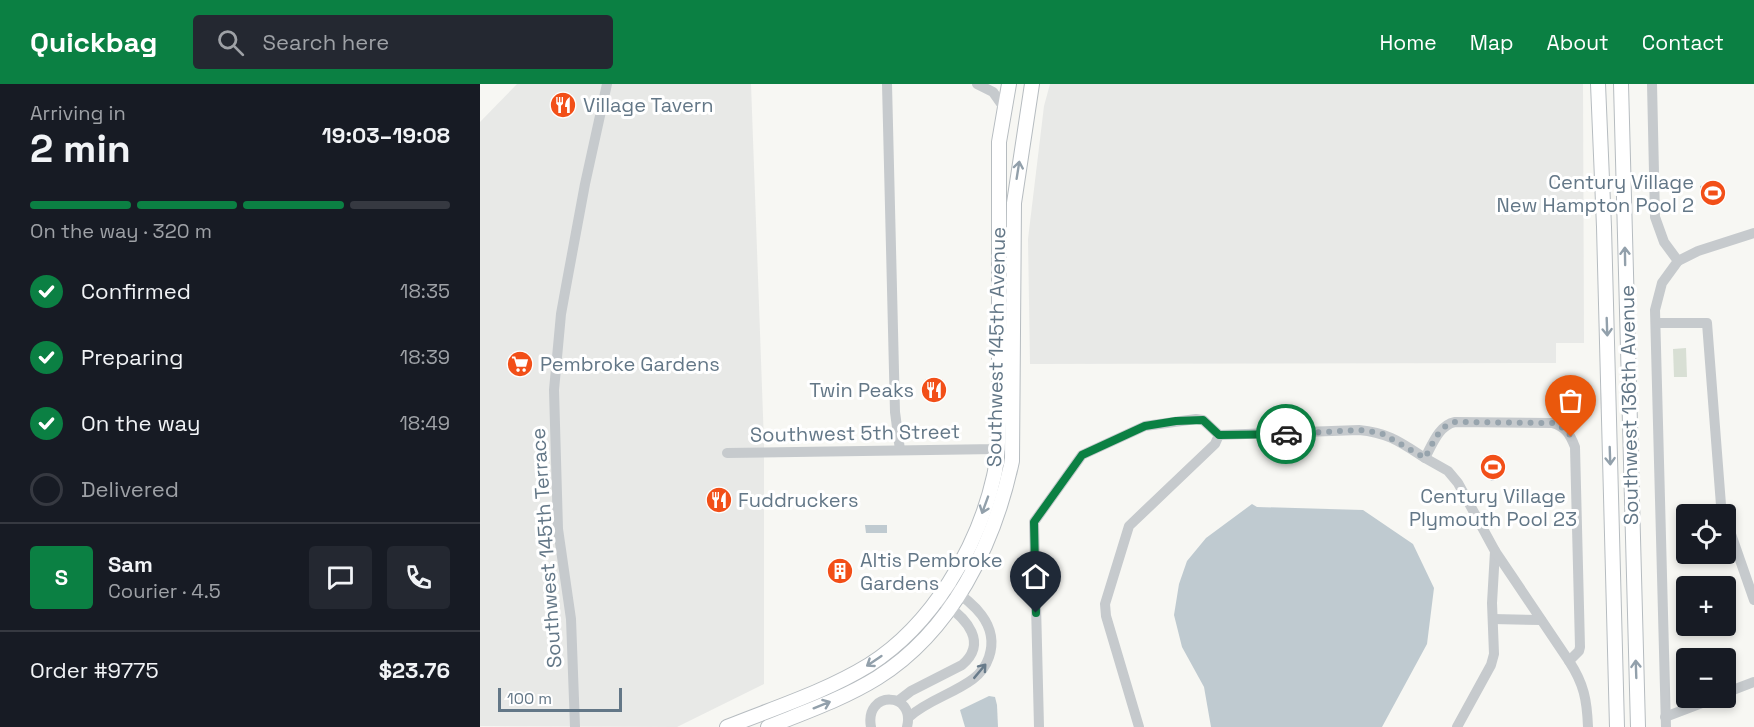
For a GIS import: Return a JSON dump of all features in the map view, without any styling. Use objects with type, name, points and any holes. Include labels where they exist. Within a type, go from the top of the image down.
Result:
[{"type":"street","name":"Southwest 145th Terrace","points":[[575,727],[571,619],[558,529],[554,390],[561,314],[583,194],[607,84]]},
{"type":"street","points":[[887,84],[895,412],[900,450]]},
{"type":"street","points":[[977,84],[1006,104],[1017,90],[1031,87]]},
{"type":"street","name":"Southwest 145th Avenue","points":[[727,727],[836,683],[870,664],[897,645],[921,621],[948,586],[973,537],[994,477],[997,449],[999,142],[1009,84]]},
{"type":"street","name":"Southwest 136th Avenue","points":[[1598,84],[1604,226],[1617,727]]},
{"type":"street","name":"Southwest 136th Avenue","points":[[1621,84],[1638,727]]},
{"type":"street","points":[[1652,84],[1655,217],[1661,235],[1678,261]]},
{"type":"street","name":"Southwest 145th Avenue","points":[[768,727],[842,697],[877,678],[907,656],[933,630],[960,594],[988,541],[1004,498],[1012,461],[1014,203],[1031,87]]},
{"type":"street","points":[[1695,708],[1666,722],[1655,310],[1658,291],[1668,272],[1678,261],[1698,251],[1754,233]]},
{"type":"street","points":[[1656,323],[1707,323],[1721,504]]},
{"type":"street","points":[[1039,727],[1034,522],[1082,455],[1145,426],[1196,419],[1203,420],[1219,435],[1374,432],[1385,434],[1448,471],[1458,483],[1495,551],[1582,682],[1587,702],[1588,727]]},
{"type":"street","points":[[1425,458],[1440,431],[1449,423],[1552,423],[1567,430],[1575,447],[1580,647],[1569,661]]},
{"type":"street","points":[[997,449],[1013,434]]},
{"type":"street","points":[[1139,727],[1105,613],[1105,604],[1129,526],[1215,444],[1219,435]]},
{"type":"street","name":"Southwest 5th Street","points":[[727,453],[997,449]]},
{"type":"street","points":[[1736,548],[1754,600]]},
{"type":"street","points":[[1457,727],[1491,665],[1494,654],[1495,551]]},
{"type":"street","points":[[908,722],[919,708],[982,672],[988,660],[991,649],[989,625],[973,604],[948,586]]},
{"type":"street","points":[[898,701],[911,691],[962,665],[969,660],[974,651],[974,636],[970,627],[938,599]]},
{"type":"street","points":[[1493,619],[1541,620]]},
{"type":"street","points":[[1736,689],[1754,682]]},
{"type":"street","points":[[871,727],[871,713],[875,705],[884,700],[892,699],[903,705],[908,722]]},
{"type":"shaded area","points":[[517,84],[751,84],[764,443],[764,684],[677,727],[480,726],[480,122]]},
{"type":"shaded area","points":[[1050,84],[1583,84],[1584,343],[1556,343],[1556,363],[1030,364],[1028,239],[1044,106]]},
{"type":"shaded area","name":"Century Village New Hampton Pool 2","points":[[1711,183],[1725,188],[1725,196],[1713,200],[1700,196],[1700,186]]},
{"type":"shaded area","points":[[1686,348],[1687,377],[1674,377],[1673,349]]},
{"type":"shaded area","name":"Century Village Plymouth Pool 23","points":[[1495,454],[1502,465],[1499,468],[1499,479],[1491,481],[1485,470],[1487,456]]},
{"type":"shaded area","points":[[1252,504],[1257,507],[1363,510],[1413,544],[1434,588],[1427,644],[1382,727],[1211,727],[1204,687],[1182,647],[1174,615],[1179,584],[1187,561],[1206,538]]},
{"type":"shaded area","points":[[865,525],[887,525],[887,533],[866,533]]},
{"type":"shaded area","points":[[989,696],[995,697],[998,727],[965,727],[960,710]]},
{"type":"way so far","points":[[1286,434],[1359,430],[1381,433],[1425,458],[1440,431],[1449,423],[1455,422],[1552,423],[1562,426],[1571,437]]},
{"type":"place","name":"Village Tavern","points":[[563,105]]},
{"type":"place","name":"Century Village New Hampton Pool 2","points":[[1713,193]]},
{"type":"place","name":"Pembroke Gardens","points":[[520,364]]},
{"type":"place","name":"Twin Peaks","points":[[934,390]]},
{"type":"place","name":"Century Village Plymouth Pool 23","points":[[1493,467]]},
{"type":"place","name":"Fuddruckers","points":[[719,500]]},
{"type":"place","name":"Altis Pembroke Gardens","points":[[840,571]]},
{"type":"route","points":[[1036,613],[1034,522],[1082,455],[1145,426],[1189,419],[1203,420],[1219,435],[1286,434]]}]
